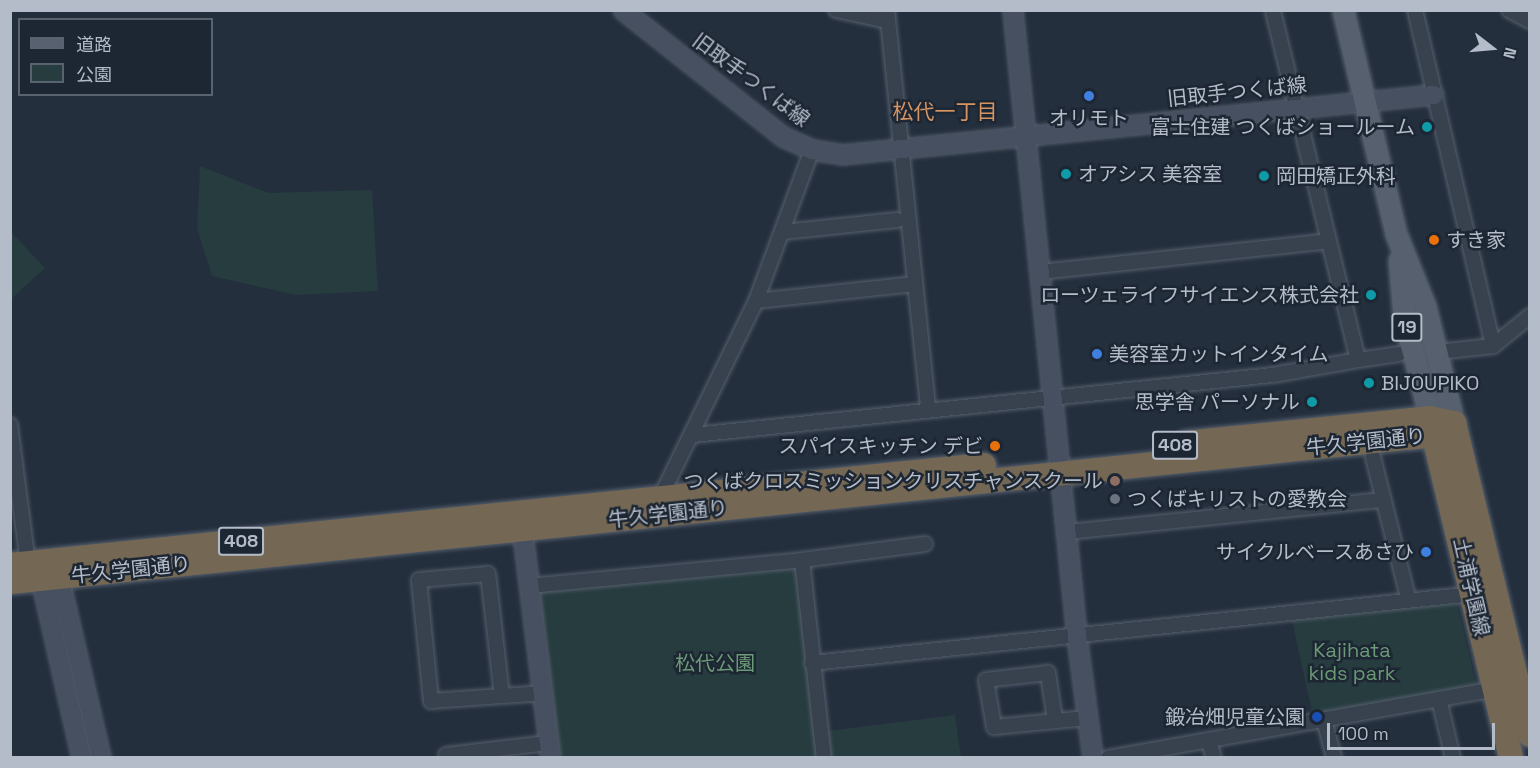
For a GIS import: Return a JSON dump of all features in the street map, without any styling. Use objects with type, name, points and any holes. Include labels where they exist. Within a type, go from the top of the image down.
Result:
[{"type":"highway","name":"牛久学園通り","points":[[10,582],[38,569],[1439,425]]},
{"type":"highway","name":"土浦学園線","points":[[1439,425],[1473,594],[1514,686],[1511,758]]},
{"type":"highway","name":"土浦学園線","points":[[1439,425],[1530,735]]},
{"type":"highway","name":"牛久学園通り","points":[[521,521],[661,496],[1059,465]]},
{"type":"main road","name":"19","points":[[1343,10],[1396,234],[1438,352],[1439,425]]},
{"type":"main road","name":"19","points":[[1396,234],[1404,318],[1439,425]]},
{"type":"street","name":"旧取手つくば線","points":[[624,10],[783,137],[812,150],[856,156],[1434,95]]},
{"type":"street","points":[[836,10],[887,16],[928,410]]},
{"type":"street","points":[[1013,10],[1077,636],[1094,758]]},
{"type":"street","points":[[1273,10],[1358,360]]},
{"type":"street","points":[[1415,10],[1493,346]]},
{"type":"street","points":[[1509,10],[1530,21]]},
{"type":"street","points":[[661,496],[693,435],[756,301],[812,150]]},
{"type":"street","points":[[783,232],[897,220]]},
{"type":"street","points":[[1040,272],[1328,241]]},
{"type":"street","points":[[756,301],[915,284]]},
{"type":"street","points":[[1438,352],[1493,346],[1529,318]]},
{"type":"street","points":[[693,435],[1273,375],[1399,354]]},
{"type":"street","points":[[10,425],[38,569],[82,758]]},
{"type":"street","points":[[1373,457],[1409,602]]},
{"type":"street","points":[[1066,532],[1383,500]]},
{"type":"street","points":[[446,755],[549,750],[521,521]]},
{"type":"street","points":[[529,586],[802,560],[925,544]]},
{"type":"street","points":[[802,560],[824,758]]},
{"type":"street","points":[[38,569],[101,758]]},
{"type":"street","points":[[502,696],[488,574],[419,580],[431,701],[502,696],[541,693]]},
{"type":"street","points":[[812,663],[1473,594]]},
{"type":"street","points":[[1055,720],[1048,674],[986,681],[994,727],[1087,718]]},
{"type":"street","points":[[1108,758],[1514,686]]},
{"type":"street","points":[[1439,699],[1453,758]]},
{"type":"street","points":[[1324,720],[1334,758]]},
{"type":"street","points":[[1209,741],[1214,758]]},
{"type":"green space","points":[[200,166],[268,193],[372,190],[378,291],[296,295],[212,276],[197,228]]},
{"type":"green space","points":[[10,231],[45,268],[11,299],[10,299]]},
{"type":"green space","name":"松代公園","points":[[802,560],[820,732],[955,715],[961,757],[551,757],[529,587]]},
{"type":"green space","name":"Kajihata kids park","points":[[1456,600],[1477,688],[1313,717],[1292,620]]},
{"type":"place","name":"オリモト","points":[[1089,96]]},
{"type":"place","name":"富士住建 つくばショールーム","points":[[1427,127]]},
{"type":"place","name":"オアシス 美容室","points":[[1066,174]]},
{"type":"place","name":"岡田矯正外科","points":[[1264,176]]},
{"type":"place","name":"すき家","points":[[1434,240]]},
{"type":"place","name":"ローツェライフサイエンス株式会社","points":[[1371,295]]},
{"type":"place","name":"美容室カットインタイム","points":[[1097,354]]},
{"type":"place","name":"BIJOUPIKO","points":[[1369,383]]},
{"type":"place","name":"思学舎 パーソナル","points":[[1312,402]]},
{"type":"place","name":"スパイスキッチン デビ","points":[[995,446]]},
{"type":"place","name":"つくばクロスミッションクリスチャンスクール","points":[[1115,481]]},
{"type":"place","name":"つくばキリストの愛教会","points":[[1115,499]]},
{"type":"place","name":"サイクルベースあさひ","points":[[1426,552]]},
{"type":"place","name":"鍛冶畑児童公園","points":[[1317,717]]},
{"type":"district","name":"松代一丁目","points":[[945,112]]}]
